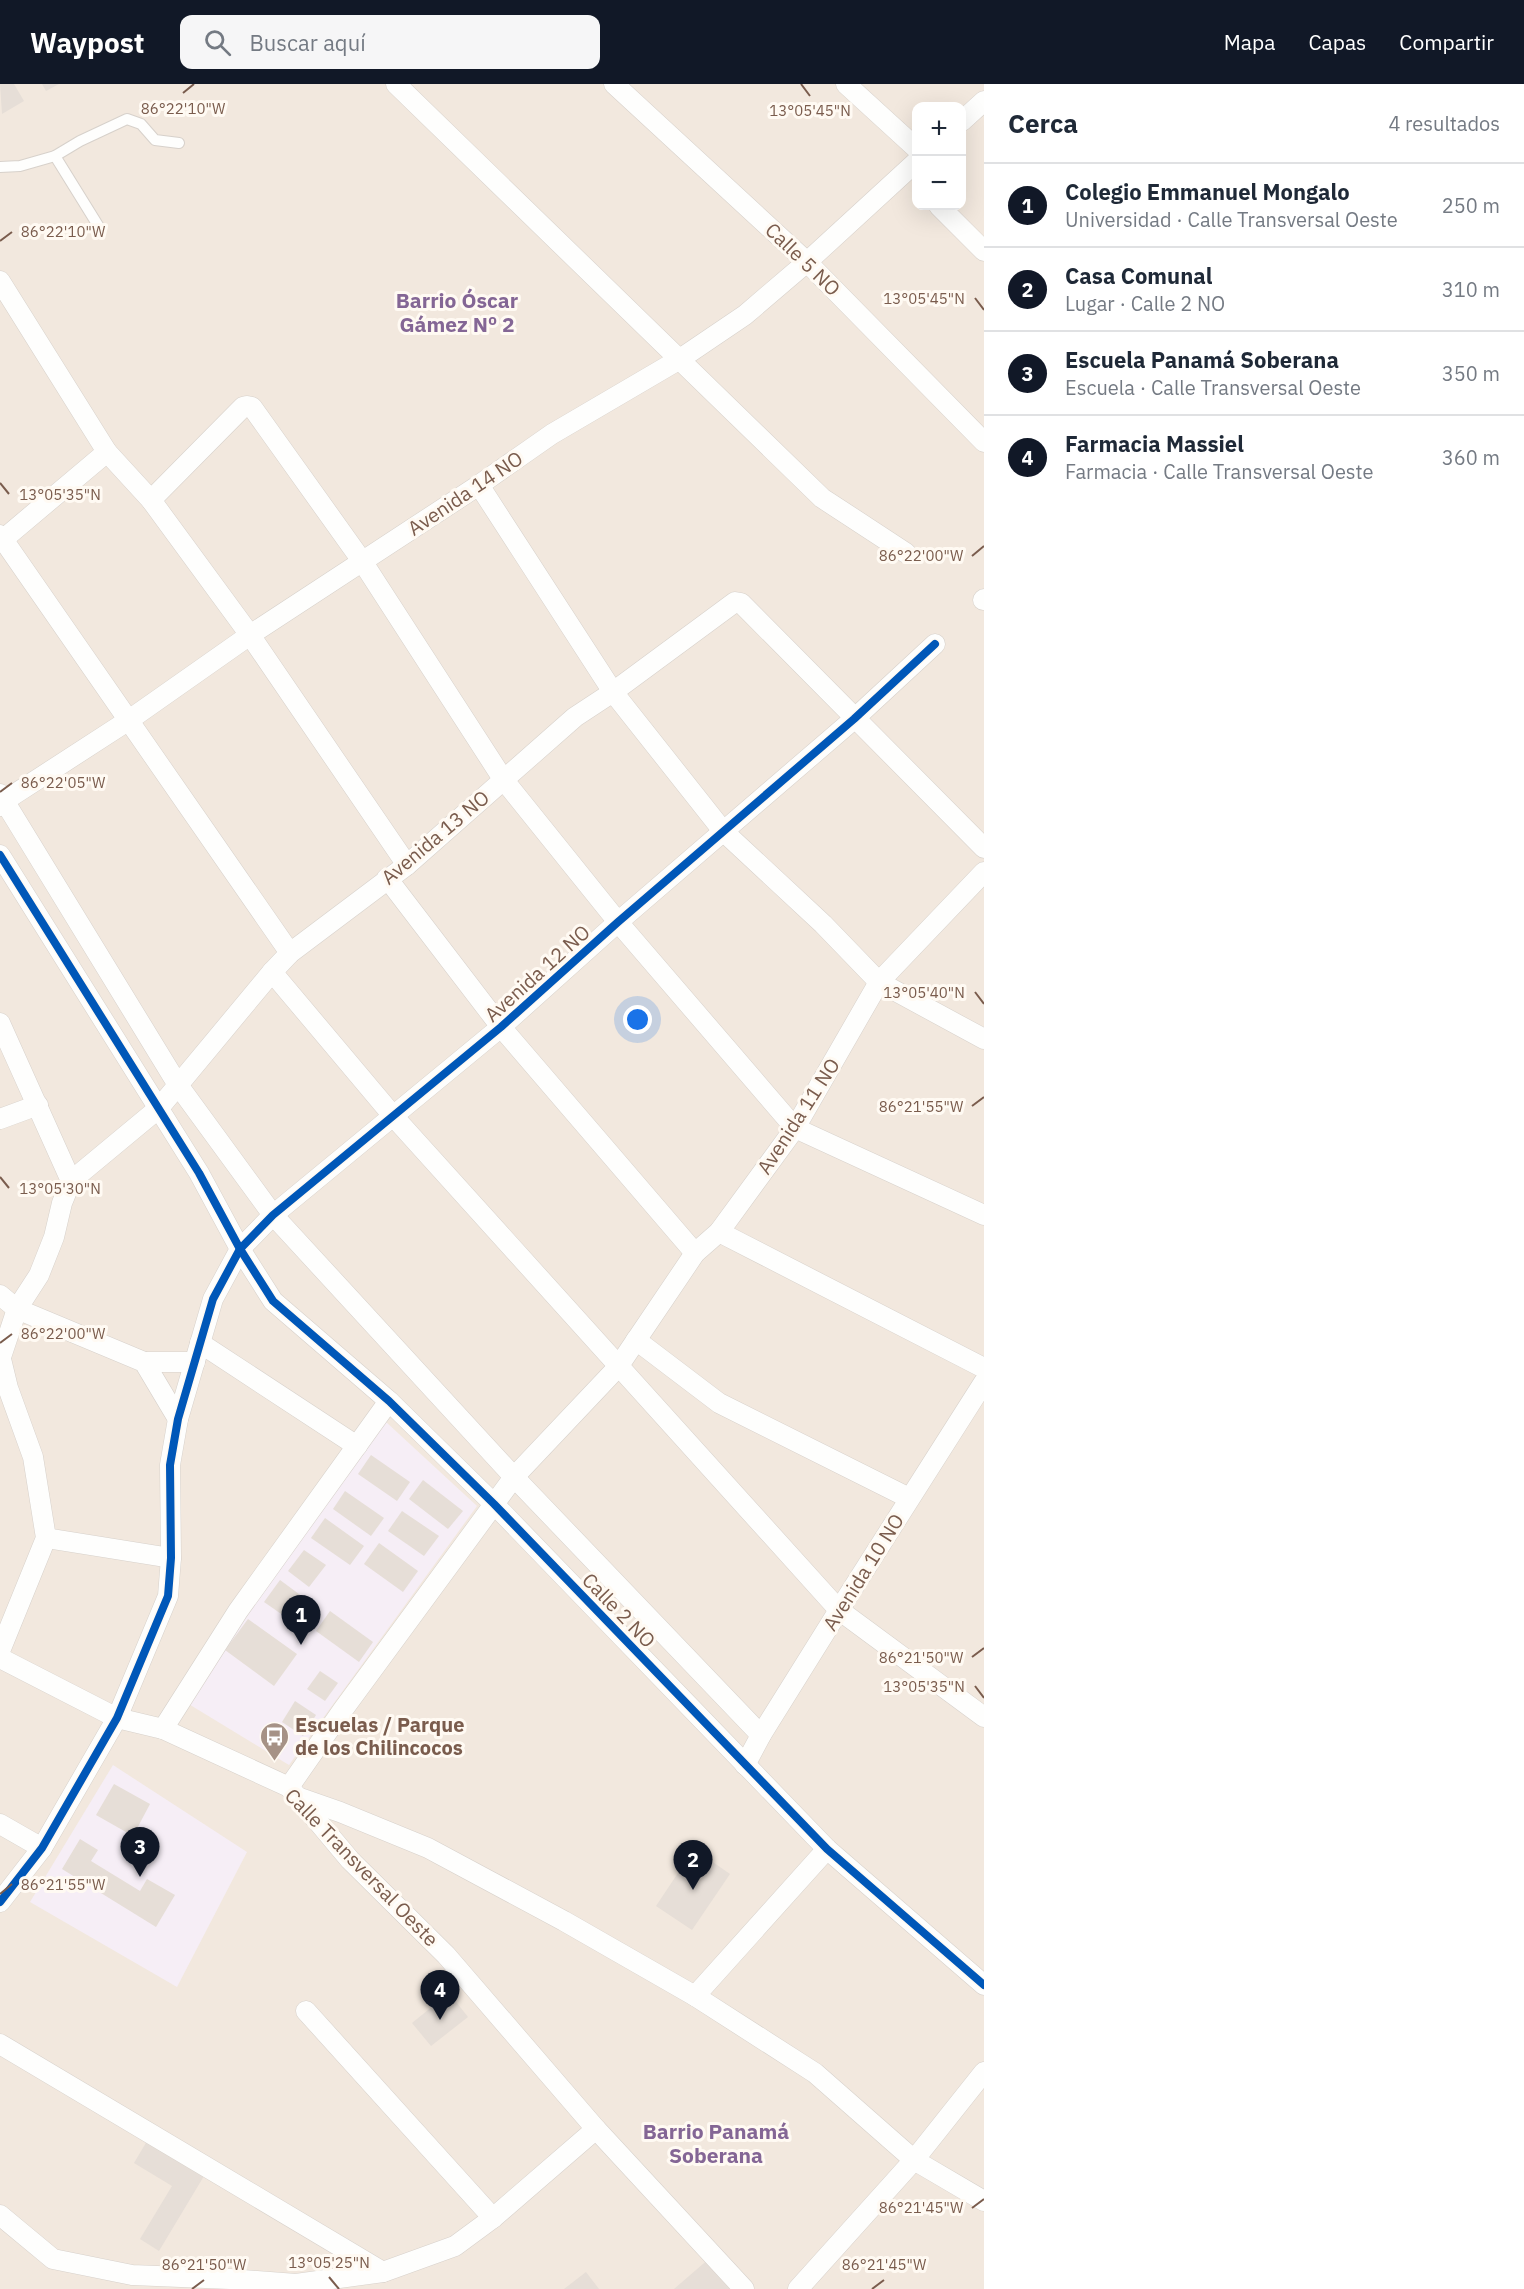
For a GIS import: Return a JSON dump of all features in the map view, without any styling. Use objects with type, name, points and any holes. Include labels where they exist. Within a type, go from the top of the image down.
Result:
[{"type":"street","points":[[396,84],[822,498],[906,553]]},
{"type":"street","name":"Calle 5 NO","points":[[615,84],[807,262],[984,442]]},
{"type":"street","points":[[846,84],[912,144]]},
{"type":"street","points":[[966,117],[984,100]]},
{"type":"street","name":"Avenida 14 NO","points":[[1,800],[129,720],[250,635],[552,434],[680,359],[745,315],[912,174]]},
{"type":"street","points":[[943,210],[984,251]]},
{"type":"street","points":[[0,281],[107,452],[150,500],[250,635],[407,865]]},
{"type":"street","points":[[150,500],[243,407],[252,407],[362,561],[503,779],[618,922],[795,1128],[984,1215]]},
{"type":"street","points":[[107,452],[1,539],[290,953]]},
{"type":"street","points":[[478,485],[613,692],[723,831],[823,924],[879,982],[984,1039]]},
{"type":"street","name":"Avenida 13 NO","points":[[71,1181],[159,1108],[290,953],[407,865],[575,717],[613,692],[735,602],[741,603],[854,719]]},
{"type":"street","name":"Avenida 12 NO","points":[[0,1902],[42,1848],[117,1718],[168,1596],[171,1557],[170,1465],[177,1419],[213,1299],[240,1249],[273,1215],[501,1027],[618,922],[854,719],[935,644]]},
{"type":"street","points":[[854,719],[984,848]]},
{"type":"street","points":[[1,800],[178,1085],[273,1215],[514,1477],[761,1735]]},
{"type":"street","name":"Calle 2 NO","points":[[0,855],[199,1173],[240,1249],[273,1301],[388,1401],[494,1504],[827,1849],[984,1985]]},
{"type":"street","name":"Avenida 11 NO","points":[[293,1792],[342,1711],[514,1477],[618,1367],[695,1253],[719,1232],[795,1128],[879,982],[984,872]]},
{"type":"street","points":[[387,878],[501,1027],[695,1253]]},
{"type":"street","points":[[272,972],[394,1117],[839,1610],[984,1717]]},
{"type":"street","points":[[0,1023],[71,1181],[62,1203],[54,1238],[39,1275],[17,1309],[1,1360],[8,1388],[33,1457],[46,1538],[0,1651]]},
{"type":"street","points":[[0,1119],[38,1105]]},
{"type":"street","points":[[719,1232],[984,1368]]},
{"type":"street","points":[[0,1295],[17,1309],[144,1362],[198,1352],[357,1446]]},
{"type":"street","points":[[636,1340],[719,1403],[909,1498]]},
{"type":"street","points":[[144,1362],[177,1419]]},
{"type":"street","name":"Avenida 10 NO","points":[[745,1765],[761,1735],[839,1610],[984,1382]]},
{"type":"street","points":[[163,1728],[238,1611],[388,1401]]},
{"type":"street","points":[[46,1538],[171,1557]]},
{"type":"street","name":"Calle Transversal Oeste","points":[[0,1658],[117,1718],[163,1728],[293,1792],[350,1860],[446,1955],[596,2129],[744,2289]]},
{"type":"street","points":[[293,1792],[428,1848],[564,1921],[695,1996],[815,2073],[914,2160],[984,2201]]},
{"type":"street","points":[[0,1824],[42,1848]]},
{"type":"street","points":[[695,1996],[827,1849]]},
{"type":"street","points":[[306,2011],[493,2218]]},
{"type":"street","points":[[0,2044],[384,2272]]},
{"type":"street","points":[[798,2289],[914,2160],[984,2072]]},
{"type":"street","points":[[0,2215],[53,2259],[132,2275],[230,2278],[296,2284],[384,2272],[455,2246],[493,2218],[596,2129]]},
{"type":"lane","points":[[0,168],[20,166],[55,156],[80,141],[127,119],[141,124],[155,140],[179,143]]},
{"type":"lane","points":[[55,156],[99,227]]},
{"type":"shaded area","points":[[0,84],[984,84],[984,2289],[0,2289]]},
{"type":"shaded area","points":[[386,1422],[477,1506],[289,1765],[187,1703],[265,1587]]},
{"type":"shaded area","points":[[113,1765],[247,1852],[177,1987],[30,1902]]},
{"type":"building","points":[[0,84],[14,84],[24,101],[2,114]]},
{"type":"building","points":[[42,84],[59,84],[46,91]]},
{"type":"building","points":[[371,1455],[410,1482],[397,1501],[358,1474]]},
{"type":"building","points":[[423,1480],[463,1511],[448,1529],[409,1499]]},
{"type":"building","points":[[345,1491],[384,1518],[371,1536],[333,1509]]},
{"type":"building","points":[[402,1511],[439,1536],[424,1556],[388,1531]]},
{"type":"building","points":[[325,1518],[364,1546],[350,1565],[311,1538]]},
{"type":"building","points":[[379,1543],[418,1571],[403,1592],[364,1564]]},
{"type":"building","points":[[304,1550],[326,1565],[309,1587],[288,1571]]},
{"type":"building","points":[[280,1580],[303,1597],[287,1618],[264,1602]]},
{"type":"building","points":[[330,1611],[373,1642],[359,1662],[316,1631]]},
{"type":"building","points":[[248,1619],[297,1654],[274,1686],[225,1650]]},
{"type":"building","points":[[320,1671],[338,1683],[325,1701],[307,1689]]},
{"type":"building","points":[[295,1701],[316,1715],[303,1736],[282,1722]]},
{"type":"building","points":[[114,1784],[150,1804],[133,1836],[96,1815]]},
{"type":"building","points":[[80,1839],[98,1850],[91,1861],[140,1891],[147,1879],[175,1895],[156,1927],[62,1869]]},
{"type":"building","points":[[694,1849],[730,1874],[692,1930],[656,1906]]},
{"type":"building","points":[[449,1993],[468,2017],[431,2046],[412,2023]]},
{"type":"building","points":[[150,2136],[207,2171],[159,2251],[140,2239],[172,2186],[134,2163]]},
{"type":"building","points":[[711,2257],[735,2289],[674,2289]]},
{"type":"building","points":[[586,2272],[599,2289],[564,2289]]},
{"type":"cycle path","points":[[0,1902],[42,1848],[117,1718],[168,1596],[171,1558],[170,1465],[178,1419],[213,1299],[240,1249],[273,1215],[501,1027],[618,922],[854,719],[935,644]]},
{"type":"cycle path","points":[[0,855],[199,1173],[240,1249],[273,1301],[389,1401],[494,1504],[827,1849],[984,1985]]},
{"type":"place","name":"Colegio Emmanuel Mongalo","points":[[301,1645]]},
{"type":"place","name":"Escuelas / Parque de los Chilincocos","points":[[274,1762]]},
{"type":"place","name":"Escuela Panamá Soberana","points":[[140,1877]]},
{"type":"place","name":"Casa Comunal","points":[[693,1890]]},
{"type":"place","name":"Farmacia Massiel","points":[[440,2020]]},
{"type":"district","name":"Barrio Óscar Gámez Nº 2","points":[[457,312]]},
{"type":"district","name":"Barrio Panamá Soberana","points":[[716,2143]]}]
